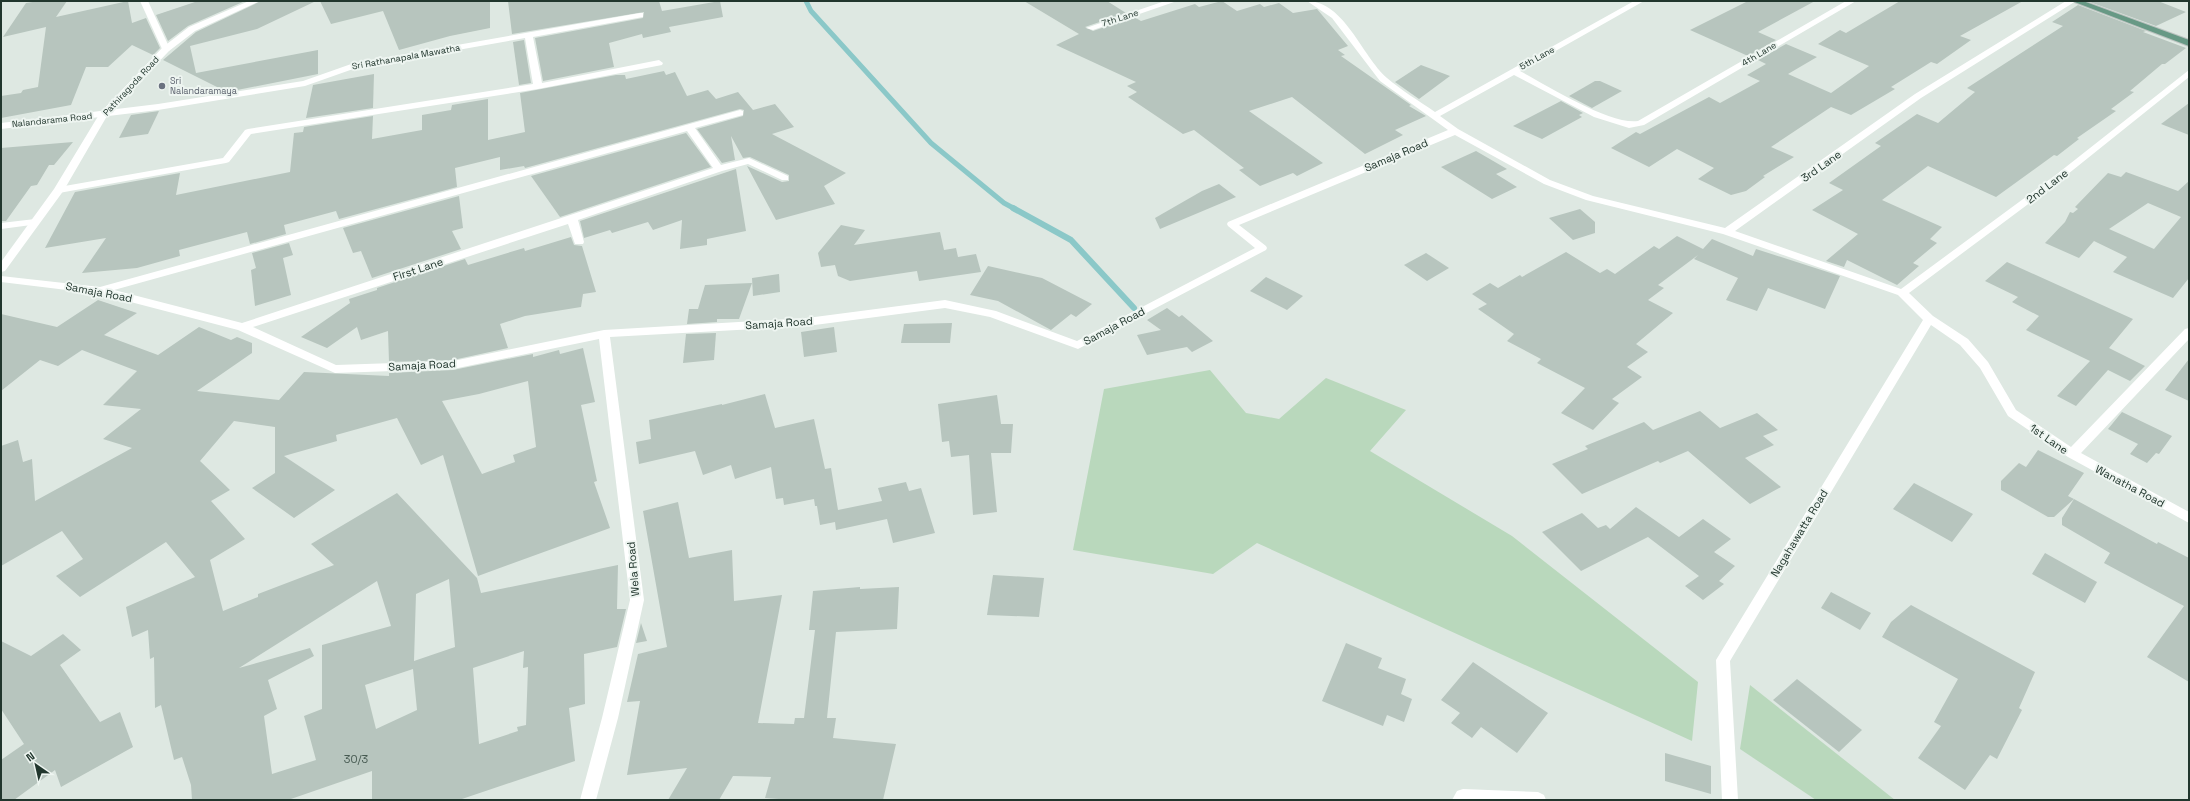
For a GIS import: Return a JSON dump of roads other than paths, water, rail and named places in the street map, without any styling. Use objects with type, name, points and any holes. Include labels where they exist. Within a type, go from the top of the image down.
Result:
[{"type":"main road","points":[[2076,1],[2189,43]]},
{"type":"street","points":[[144,1],[166,49]]},
{"type":"street","name":"Pathiragoda Road","points":[[1,269],[59,190],[103,115],[166,49],[192,29],[256,1]]},
{"type":"street","name":"7th Lane","points":[[1090,28],[1173,1]]},
{"type":"street","points":[[1311,1],[1335,16],[1383,79],[1455,131],[1546,182],[1590,198],[1727,232],[1902,293],[1929,318]]},
{"type":"street","name":"5th Lane","points":[[1434,116],[1640,1]]},
{"type":"street","name":"4th Lane","points":[[1513,71],[1596,116],[1629,125],[1641,123],[1666,110],[1852,1]]},
{"type":"street","name":"3rd Lane","points":[[1727,232],[1918,96],[2072,1]]},
{"type":"street","name":"Sri Rathanapala Mawatha","points":[[103,115],[304,84],[354,66],[640,15]]},
{"type":"street","points":[[530,35],[538,86]]},
{"type":"street","points":[[59,190],[226,160],[248,132],[538,86],[659,63]]},
{"type":"street","name":"2nd Lane","points":[[1902,293],[2060,176],[2189,73]]},
{"type":"street","points":[[100,290],[740,113]]},
{"type":"street","name":"Nalandarama Road","points":[[1,126],[103,115]]},
{"type":"street","points":[[689,127],[719,169]]},
{"type":"street","name":"Samaja Road","points":[[1,279],[100,290],[242,328],[335,369],[453,365],[604,334],[807,322],[945,304],[992,314],[1078,345],[1262,248],[1232,224],[1455,131]]},
{"type":"street","name":"First Lane","points":[[242,328],[719,169],[749,161],[785,178]]},
{"type":"street","points":[[572,218],[579,242]]},
{"type":"street","points":[[1,226],[35,222]]},
{"type":"street","name":"1st Lane","points":[[1929,318],[1964,342],[1984,365],[2012,413],[2072,454],[2189,332]]},
{"type":"street","name":"Nagahawatta Road","points":[[1730,800],[1724,660],[1929,318]]},
{"type":"street","name":"Wela Road","points":[[588,800],[610,718],[637,600],[629,524],[604,334]]},
{"type":"street","name":"Wanatha Road","points":[[2072,454],[2189,518]]},
{"type":"street","points":[[1460,800],[1463,796],[1538,800]]},
{"type":"waterway","points":[[806,1],[811,11],[931,143],[1004,203],[1015,209]]},
{"type":"waterway","points":[[1013,208],[1071,240],[1134,308]]},
{"type":"place","name":"Sri Nalandaramaya","points":[[162,86]]}]
